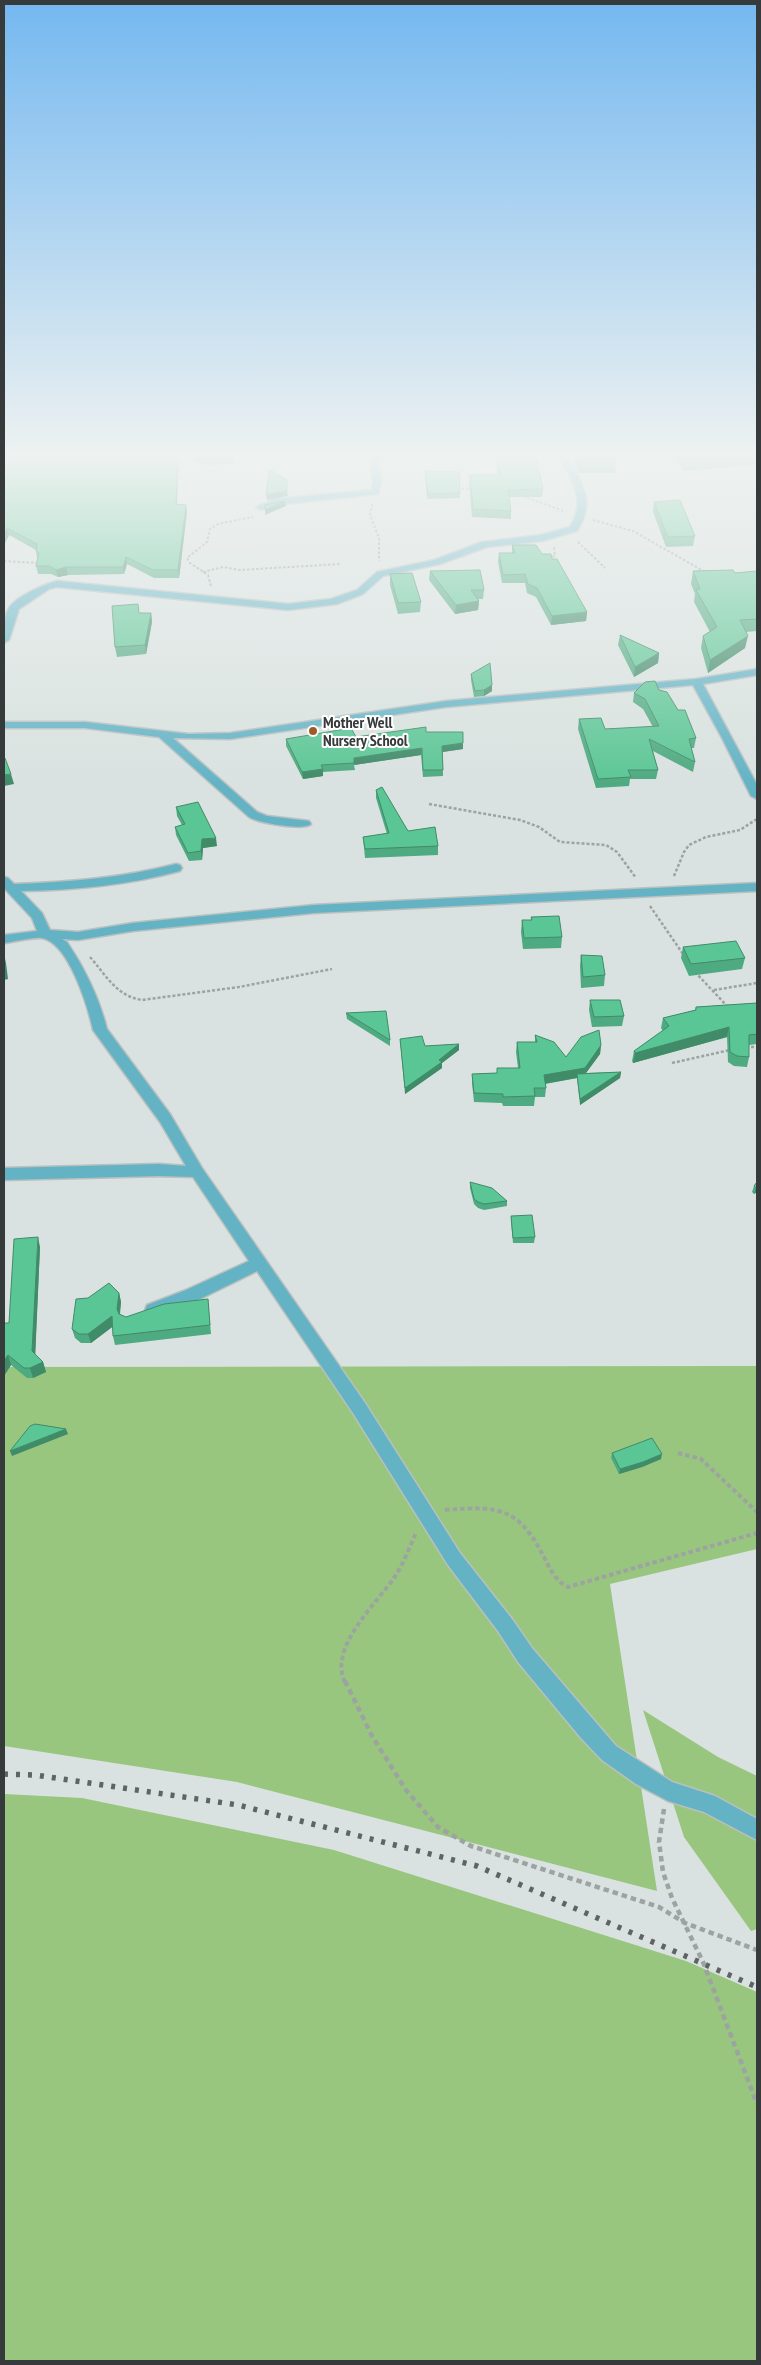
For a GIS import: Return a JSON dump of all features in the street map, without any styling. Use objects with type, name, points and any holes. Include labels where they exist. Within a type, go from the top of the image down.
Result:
[{"type":"street","points":[[4,640],[14,608],[46,586],[57,584],[206,598],[266,606],[288,606],[326,603],[360,592],[380,574],[426,564]]},
{"type":"street","points":[[4,725],[86,725],[164,735],[230,736],[473,701],[696,682],[757,672]]},
{"type":"street","points":[[696,682],[728,738],[757,796]]},
{"type":"street","points":[[164,735],[182,755],[238,799],[254,816],[305,824]]},
{"type":"street","points":[[7,884],[56,886],[136,879],[176,868]]},
{"type":"street","points":[[7,884],[38,916],[46,934],[62,944],[78,968],[96,1013],[100,1030],[165,1118],[197,1172],[359,1408],[454,1559],[505,1625],[525,1655],[588,1730],[610,1753],[643,1777],[668,1791],[708,1803],[757,1830]]},
{"type":"street","points":[[4,939],[46,934],[78,936],[133,927],[314,909],[757,887]]},
{"type":"street","points":[[4,1174],[158,1170],[197,1172]]},
{"type":"street","points":[[137,1315],[192,1296],[259,1264]]},
{"type":"path","points":[[192,564],[208,575],[212,585],[206,598]]},
{"type":"path","points":[[202,572],[223,567],[240,570],[334,564]]},
{"type":"path","points":[[379,564],[380,574]]},
{"type":"path","points":[[601,564],[605,568]]},
{"type":"path","points":[[693,564],[710,574]]},
{"type":"path","points":[[645,892],[675,875],[687,846],[698,840],[737,831],[757,819]]},
{"type":"path","points":[[78,936],[80,946],[96,963],[107,980],[124,994],[138,999],[221,990],[332,969]]},
{"type":"path","points":[[714,990],[757,982]]},
{"type":"path","points":[[741,1047],[757,1047]]},
{"type":"path","points":[[672,1063],[732,1049]]},
{"type":"path","points":[[678,1453],[701,1459],[757,1512]]},
{"type":"path","points":[[424,1512],[480,1506],[509,1514],[528,1529],[557,1581],[568,1586],[757,1533]]},
{"type":"path","points":[[424,1512],[430,1516],[420,1524],[395,1577],[359,1624],[342,1654],[343,1678],[372,1736],[406,1790],[438,1827],[471,1846],[659,1907],[685,1923],[757,1950]]},
{"type":"path","points":[[668,1791],[659,1842],[663,1872],[672,1898],[703,1962],[757,2104]]},
{"type":"green space","points":[[757,1366],[757,1549],[610,1584],[657,1891],[237,1782],[4,1746],[4,1367]]},
{"type":"green space","points":[[643,1710],[718,1757],[757,1776],[757,1929],[751,1931],[684,1837]]},
{"type":"green space","points":[[4,1794],[82,1798],[334,1850],[686,1961],[757,1992],[757,2361],[4,2361]]},
{"type":"building","points":[[36,564],[124,564],[123,567],[66,567],[56,570],[49,566],[36,566]]},
{"type":"building","points":[[141,564],[179,564],[178,570],[153,570]]},
{"type":"building","points":[[501,564],[560,564],[587,612],[552,616],[537,588],[528,584],[525,574],[503,575]]},
{"type":"building","points":[[480,570],[484,590],[471,590],[479,601],[456,605],[430,571]]},
{"type":"building","points":[[733,570],[735,573],[757,571],[757,619],[740,620],[748,636],[710,660],[703,636],[717,627],[696,590],[700,589],[693,571]]},
{"type":"building","points":[[412,573],[421,602],[398,603],[390,574]]},
{"type":"building","points":[[138,604],[139,613],[151,613],[145,645],[115,647],[112,606]]},
{"type":"building","points":[[620,635],[659,653],[635,667]]},
{"type":"building","points":[[490,663],[492,685],[484,690],[475,691],[471,674]]},
{"type":"building","points":[[655,681],[659,690],[667,692],[678,710],[685,710],[696,738],[689,739],[695,762],[649,739],[658,770],[628,770],[631,777],[598,779],[579,719],[601,718],[605,729],[659,726],[645,699],[634,693],[645,682]]},
{"type":"building","points":[[426,727],[426,732],[463,732],[463,743],[442,746],[443,770],[423,770],[422,748],[354,758],[354,763],[321,765],[323,769],[302,772],[286,739],[351,728],[356,737]]},
{"type":"building","points":[[5,758],[11,774],[4,775]]},
{"type":"building","points":[[382,787],[408,831],[435,827],[438,846],[365,849],[363,837],[389,833],[376,790]]},
{"type":"building","points":[[198,802],[216,838],[202,839],[201,851],[188,853],[175,827],[185,824],[176,807]]},
{"type":"building","points":[[559,916],[562,937],[524,938],[522,920],[532,920],[531,917]]},
{"type":"building","points":[[736,941],[745,958],[691,964],[683,947]]},
{"type":"building","points":[[581,955],[602,956],[605,975],[583,977]]},
{"type":"building","points":[[590,1000],[620,1000],[624,1016],[594,1017]]},
{"type":"building","points":[[757,1003],[757,1034],[749,1035],[749,1057],[737,1056],[730,1052],[729,1027],[635,1053],[634,1051],[669,1026],[663,1018],[696,1010],[696,1007]]},
{"type":"building","points":[[386,1011],[390,1040],[346,1013]]},
{"type":"building","points":[[599,1030],[601,1045],[585,1068],[544,1075],[546,1088],[534,1088],[535,1096],[503,1097],[503,1094],[474,1093],[472,1074],[497,1073],[497,1068],[520,1068],[517,1042],[537,1042],[535,1035],[554,1042],[566,1057],[581,1037]]},
{"type":"building","points":[[422,1036],[425,1046],[459,1044],[439,1060],[442,1062],[405,1088],[400,1039]]},
{"type":"building","points":[[621,1072],[580,1099],[577,1074]]},
{"type":"building","points":[[470,1182],[492,1188],[507,1201],[484,1204],[478,1202],[474,1199]]},
{"type":"building","points":[[532,1215],[535,1237],[513,1238],[511,1216]]},
{"type":"building","points":[[38,1237],[32,1351],[43,1362],[30,1368],[24,1368],[8,1355],[4,1361],[4,1323],[9,1323],[14,1239]]},
{"type":"building","points":[[109,1283],[119,1293],[117,1309],[119,1314],[126,1317],[164,1304],[208,1299],[210,1325],[113,1336],[112,1316],[88,1334],[79,1334],[72,1329],[76,1299],[88,1298]]},
{"type":"building","points":[[35,1424],[66,1429],[10,1451],[30,1426]]},
{"type":"building","points":[[652,1438],[662,1454],[620,1469],[612,1453]]},
{"type":"railway","points":[[4,1774],[35,1775],[238,1805],[477,1866],[757,1987]]},
{"type":"place","name":"Mother Well Nursery School","points":[[313,731]]}]
